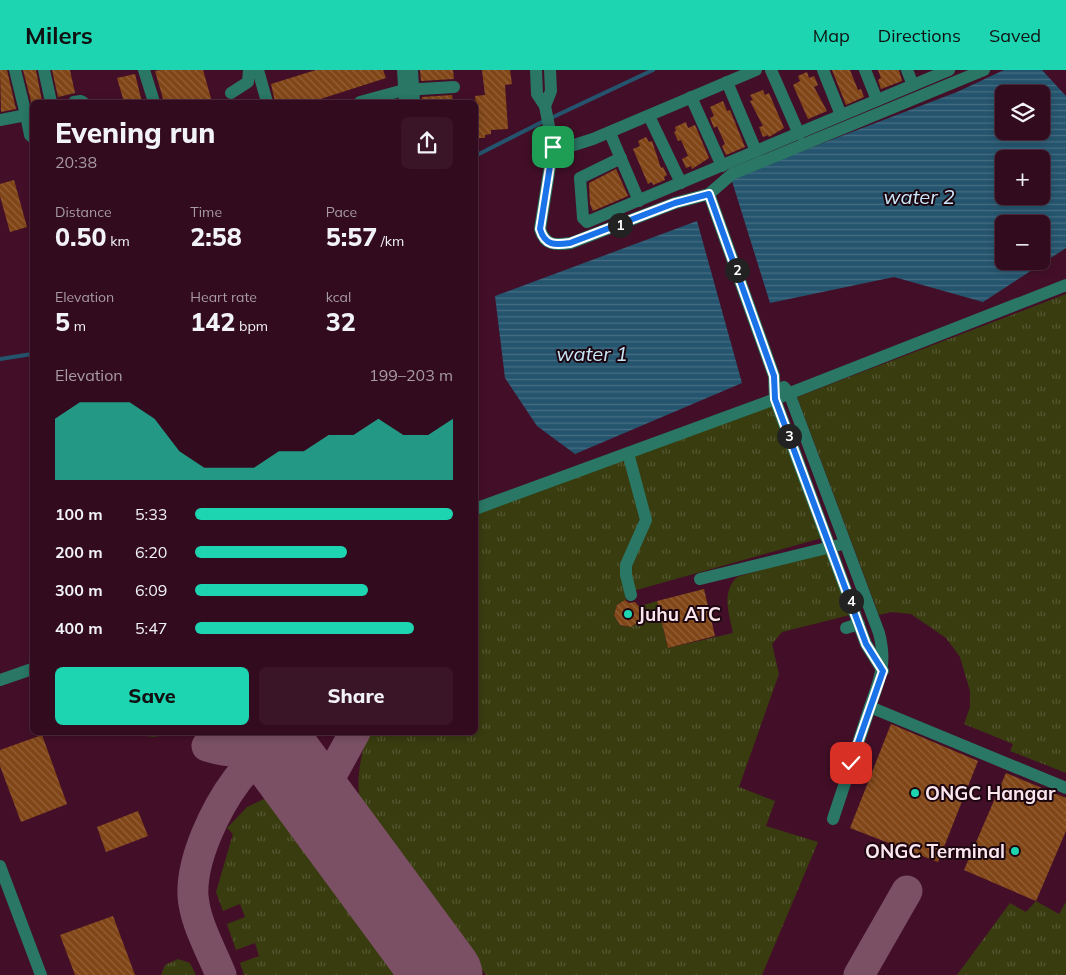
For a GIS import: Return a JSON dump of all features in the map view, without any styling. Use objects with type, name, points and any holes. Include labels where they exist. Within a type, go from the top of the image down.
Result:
[{"type":"street","points":[[15,70],[29,114],[30,135]]},
{"type":"street","points":[[44,70],[51,100]]},
{"type":"street","points":[[144,70],[153,100]]},
{"type":"street","points":[[231,93],[248,82],[249,70]]},
{"type":"street","points":[[258,70],[266,100]]},
{"type":"street","points":[[403,70],[407,94]]},
{"type":"street","points":[[407,94],[412,70]]},
{"type":"street","points":[[536,70],[537,94],[545,108],[553,147],[540,229],[543,238],[554,245],[570,243],[675,203],[709,194],[719,183],[732,174],[984,70]]},
{"type":"street","points":[[545,108],[551,92],[550,70]]},
{"type":"street","points":[[552,139],[564,145],[574,145],[610,133],[756,70]]},
{"type":"street","points":[[771,70],[799,134]]},
{"type":"street","points":[[822,70],[842,115]]},
{"type":"street","points":[[865,70],[877,100]]},
{"type":"street","points":[[906,70],[913,85]]},
{"type":"street","points":[[621,158],[580,178],[584,218],[590,222],[947,70]]},
{"type":"street","points":[[727,82],[756,151]]},
{"type":"street","points":[[372,100],[454,87]]},
{"type":"street","points":[[691,97],[722,166]]},
{"type":"street","points":[[0,120],[29,114]]},
{"type":"street","points":[[649,116],[681,183]]},
{"type":"street","points":[[610,133],[639,201]]},
{"type":"street","points":[[709,194],[774,376],[775,399],[859,624],[872,656],[883,671]]},
{"type":"street","points":[[478,508],[775,399],[1066,285]]},
{"type":"street","points":[[774,376],[789,393],[884,650],[883,671],[833,819]]},
{"type":"street","points":[[628,453],[646,520],[626,565],[626,575],[631,595]]},
{"type":"street","points":[[700,579],[846,543]]},
{"type":"street","points":[[846,628],[859,624]]},
{"type":"street","points":[[0,680],[30,670]]},
{"type":"street","points":[[870,707],[1066,788]]},
{"type":"street","points":[[0,866],[41,975]]},
{"type":"green space","points":[[1066,294],[1066,773],[1010,751],[1013,744],[964,724],[970,707],[970,691],[960,657],[946,638],[911,614],[891,612],[879,615],[797,397]]},
{"type":"green space","points":[[773,405],[822,538],[633,591],[631,570],[647,530],[649,515],[633,456]]},
{"type":"green space","points":[[625,459],[640,518],[620,570],[626,600],[617,605],[614,615],[620,625],[632,626],[641,618],[640,606],[657,601],[668,648],[733,633],[728,611],[728,596],[732,583],[737,577],[826,551],[850,615],[782,632],[772,644],[779,674],[739,787],[775,801],[766,826],[818,842],[762,975],[486,975],[365,818],[359,798],[359,775],[360,763],[369,735],[478,735],[478,513]]},
{"type":"green space","points":[[139,735],[165,735],[154,737]]},
{"type":"green space","points":[[299,735],[318,735],[309,748]]},
{"type":"green space","points":[[270,796],[281,799],[371,929],[369,939],[379,954],[394,956],[408,975],[244,975],[240,963],[259,956],[255,943],[236,950],[227,924],[245,917],[240,904],[223,911],[216,892],[233,834],[227,828],[247,807]]},
{"type":"green space","points":[[1036,901],[1059,914],[1066,902],[1066,975],[957,975],[1010,903],[1026,912]]},
{"type":"green space","points":[[178,959],[190,963],[196,975],[161,975],[165,965]]},
{"type":"water","name":"water 2","points":[[1004,70],[1042,70],[1066,96],[1066,248],[1050,258],[1050,215],[995,215],[995,270],[1032,270],[983,302],[894,277],[770,303],[731,178],[957,92]]},
{"type":"water","name":"water 1","points":[[697,221],[742,383],[575,454],[537,426],[505,378],[495,296]]},
{"type":"building","points":[[0,70],[7,70],[16,109],[1,112]]},
{"type":"building","points":[[23,70],[36,70],[42,100],[31,100]]},
{"type":"building","points":[[52,70],[70,70],[75,93],[58,97]]},
{"type":"building","points":[[203,70],[211,100],[163,100],[155,71]]},
{"type":"building","points":[[316,70],[383,70],[386,78],[317,100],[275,100],[271,84]]},
{"type":"building","points":[[420,70],[453,70],[454,79],[421,81]]},
{"type":"building","points":[[482,70],[510,70],[512,84],[505,85],[508,129],[491,130],[491,134],[485,135],[485,138],[478,138],[478,100],[475,100],[475,96],[485,95]]},
{"type":"building","points":[[832,70],[850,70],[858,90],[861,89],[864,97],[846,105]]},
{"type":"building","points":[[878,70],[899,70],[902,81],[881,89],[878,80],[881,78]]},
{"type":"building","points":[[807,72],[809,78],[814,76],[818,85],[814,87],[827,111],[808,119],[793,85],[800,81],[798,76]]},
{"type":"building","points":[[135,74],[142,100],[123,100],[117,78]]},
{"type":"building","points":[[763,90],[765,95],[769,93],[784,128],[769,137],[768,135],[763,137],[759,127],[763,126],[750,101],[753,100],[750,95]]},
{"type":"building","points":[[452,95],[453,100],[422,100],[422,97]]},
{"type":"building","points":[[723,101],[727,111],[730,110],[745,147],[726,155],[722,146],[725,144],[717,126],[714,128],[710,118],[714,116],[710,107]]},
{"type":"building","points":[[686,122],[688,128],[695,125],[709,158],[692,169],[691,166],[686,168],[682,159],[688,156],[681,140],[678,141],[674,132],[676,131],[675,127]]},
{"type":"building","points":[[646,137],[649,142],[652,141],[661,168],[663,167],[667,175],[664,177],[665,180],[653,185],[652,182],[648,184],[633,149],[640,146],[638,141]]},
{"type":"building","points":[[616,169],[628,196],[593,211],[590,204],[589,183]]},
{"type":"building","points":[[14,180],[27,227],[10,232],[0,196],[0,184]]},
{"type":"building","points":[[704,589],[715,636],[668,648],[657,601]]},
{"type":"building","name":"Juhu ATC","points":[[625,600],[629,603],[635,602],[642,610],[639,621],[631,627],[620,625],[614,615],[617,605]]},
{"type":"building","name":"ONGC Hangar","points":[[891,724],[978,761],[938,862],[850,828]]},
{"type":"building","points":[[42,735],[67,804],[21,822],[0,766],[0,750]]},
{"type":"building","name":"ONGC Terminal","points":[[1006,773],[1066,798],[1066,831],[1036,901],[964,870]]},
{"type":"building","points":[[138,811],[148,836],[106,852],[97,827]]},
{"type":"building","points":[[113,916],[135,975],[75,975],[60,935]]},
{"type":"waterway","points":[[551,118],[653,70]]},
{"type":"waterway","points":[[478,154],[544,121]]},
{"type":"waterway","points":[[0,359],[30,354]]},
{"type":"taxiway","points":[[316,803],[353,735]]},
{"type":"taxiway","points":[[207,746],[216,749],[240,751],[273,745]]},
{"type":"taxiway","points":[[221,975],[200,926],[194,906],[193,882],[196,866],[213,819],[229,792],[245,771],[273,745]]},
{"type":"taxiway","points":[[859,975],[907,891]]},
{"type":"runway","points":[[266,735],[443,975]]},
{"type":"place","name":"Juhu ATC","points":[[628,614]]},
{"type":"place","name":"ONGC Hangar","points":[[915,793]]},
{"type":"place","name":"ONGC Terminal","points":[[1015,851]]},
{"type":"route","points":[[553,147],[540,229],[543,238],[554,245],[570,243],[675,203],[709,194],[774,376],[775,399],[866,644],[883,671],[851,763]]}]
